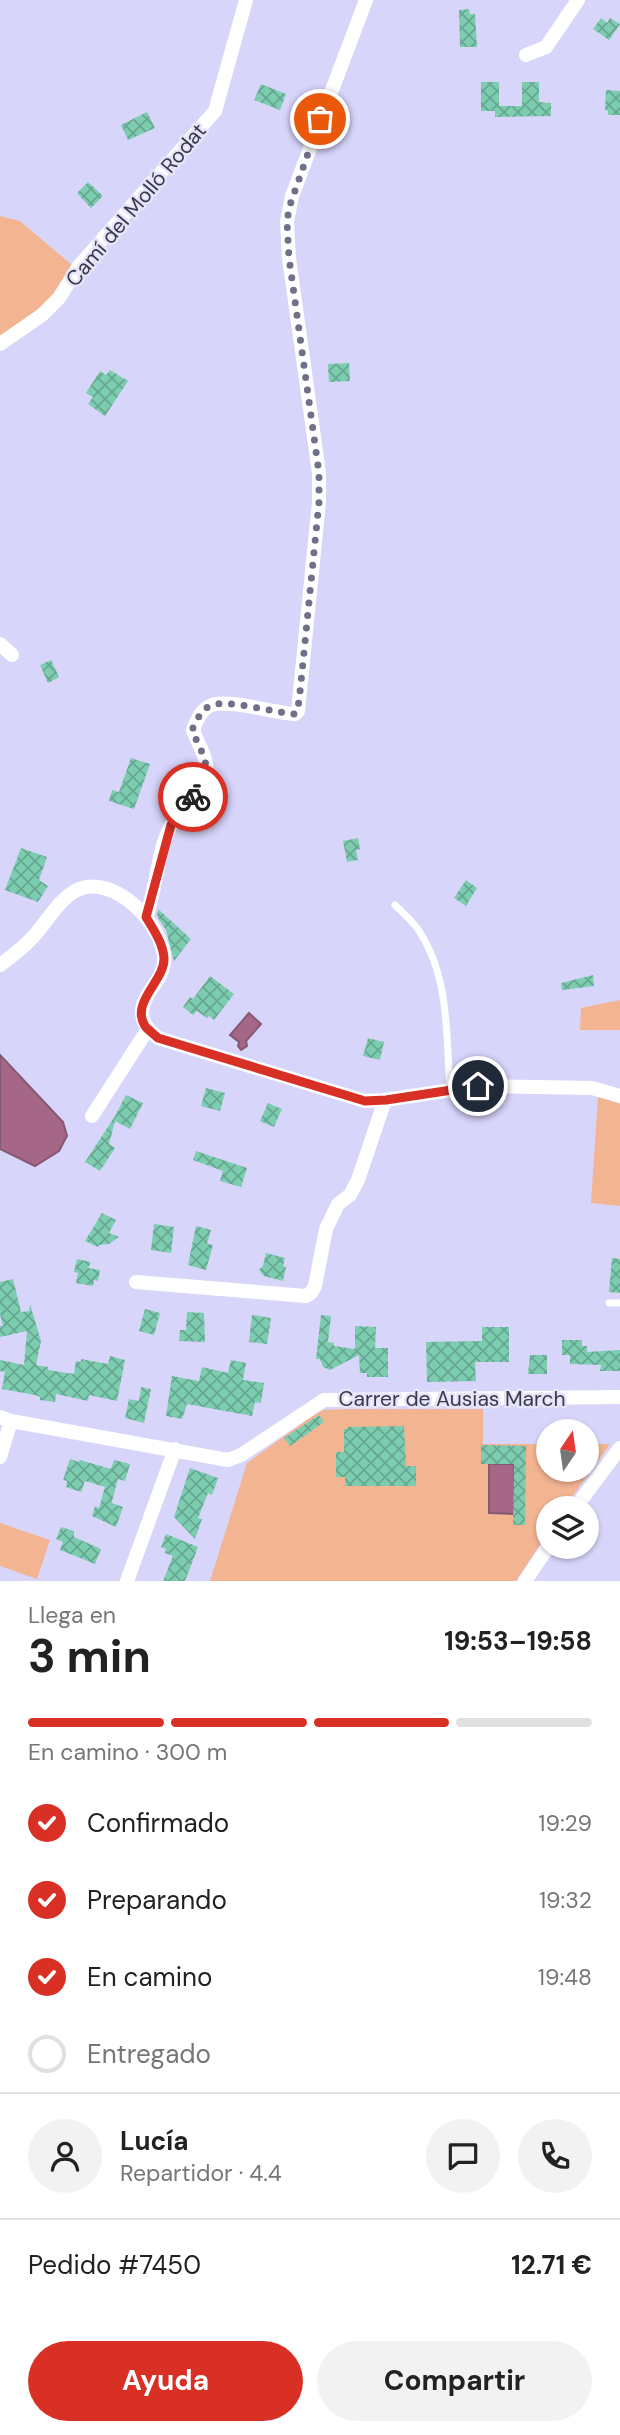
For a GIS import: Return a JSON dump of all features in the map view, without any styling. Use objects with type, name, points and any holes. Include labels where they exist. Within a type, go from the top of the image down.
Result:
[{"type":"street","name":"Camí del Molló Rodat","points":[[0,344],[42,315],[59,298],[79,266],[215,111],[246,0]]},
{"type":"street","points":[[146,917],[171,825],[180,810],[204,785],[207,773],[206,758],[192,730],[200,713],[213,705],[226,704],[282,713],[295,714],[298,711],[318,515],[319,473],[289,258],[287,222],[297,182],[366,0]]},
{"type":"street","points":[[526,55],[546,47],[578,0]]},
{"type":"street","points":[[0,644],[12,655]]},
{"type":"street","points":[[0,965],[32,939],[68,896],[78,889],[100,887],[130,902],[146,917],[157,935],[164,958],[163,969],[144,1001],[143,1019],[158,1038],[365,1101],[478,1086],[592,1088],[620,1096]]},
{"type":"street","points":[[92,1116],[148,1028]]},
{"type":"street","points":[[136,1283],[306,1296],[311,1293],[315,1286],[326,1229],[338,1204],[351,1195],[358,1180],[386,1100]]},
{"type":"street","name":"Carrer de Ausias March","points":[[5,1419],[228,1460],[241,1455],[324,1400],[620,1398]]},
{"type":"street","points":[[0,1457],[5,1419]]},
{"type":"street","points":[[584,1496],[620,1448]]},
{"type":"street","points":[[127,1581],[175,1450]]},
{"type":"street","points":[[525,1581],[540,1559]]},
{"type":"lane","points":[[395,905],[417,928],[433,957],[443,988],[450,1090]]},
{"type":"lane","points":[[609,1303],[620,1303]]},
{"type":"shaded area","points":[[0,216],[20,221],[73,266],[41,306],[0,337]]},
{"type":"shaded area","points":[[620,1000],[620,1030],[580,1030],[581,1008]]},
{"type":"shaded area","points":[[249,1013],[261,1024],[246,1041],[247,1046],[241,1050],[239,1042],[230,1035]]},
{"type":"shaded area","points":[[0,1055],[63,1122],[67,1136],[59,1151],[35,1166],[0,1149]]},
{"type":"shaded area","points":[[598,1096],[620,1104],[620,1206],[591,1203]]},
{"type":"shaded area","points":[[483,1409],[483,1444],[536,1444],[536,1482],[583,1482],[573,1496],[536,1496],[536,1550],[516,1581],[210,1581],[247,1463],[324,1410]]},
{"type":"shaded area","points":[[599,1444],[610,1444],[599,1459]]},
{"type":"shaded area","points":[[489,1464],[514,1464],[514,1514],[489,1513]]},
{"type":"shaded area","points":[[0,1523],[50,1540],[37,1579],[0,1566]]},
{"type":"building","points":[[469,9],[470,14],[475,14],[477,47],[460,47],[459,10]]},
{"type":"building","points":[[601,18],[607,23],[610,18],[620,24],[609,40],[593,29]]},
{"type":"building","points":[[481,82],[499,82],[499,106],[522,106],[522,82],[539,82],[539,102],[551,103],[551,116],[495,117],[495,111],[481,111]]},
{"type":"building","points":[[261,84],[286,94],[280,110],[254,100]]},
{"type":"building","points":[[606,90],[620,91],[620,115],[608,115],[605,110]]},
{"type":"building","points":[[147,112],[155,128],[128,140],[121,125]]},
{"type":"building","points":[[88,182],[103,196],[91,208],[77,193]]},
{"type":"building","points":[[349,363],[350,381],[329,382],[328,364]]},
{"type":"building","points":[[110,370],[128,381],[105,416],[88,404],[93,397],[86,393],[100,371],[106,375]]},
{"type":"building","points":[[51,660],[59,677],[48,683],[40,665]]},
{"type":"building","points":[[131,758],[150,764],[134,809],[109,801],[112,790],[119,792]]},
{"type":"building","points":[[358,838],[358,860],[347,862],[343,841]]},
{"type":"building","points":[[21,848],[47,857],[39,880],[48,886],[38,902],[5,890]]},
{"type":"building","points":[[466,880],[477,888],[466,906],[454,898]]},
{"type":"building","points":[[158,909],[191,939],[174,961],[166,930],[157,916]]},
{"type":"building","points":[[593,975],[594,986],[562,990],[561,983]]},
{"type":"building","points":[[210,976],[234,994],[214,1020],[197,1011],[193,1015],[183,1007],[190,997],[193,999]]},
{"type":"building","points":[[368,1038],[384,1042],[380,1060],[363,1056]]},
{"type":"building","points":[[206,1088],[225,1093],[220,1111],[201,1106]]},
{"type":"building","points":[[126,1095],[143,1103],[130,1129],[115,1121],[109,1144],[115,1148],[100,1171],[85,1162]]},
{"type":"building","points":[[268,1103],[282,1109],[274,1127],[260,1121]]},
{"type":"building","points":[[196,1151],[247,1168],[241,1187],[220,1181],[223,1171],[193,1160]]},
{"type":"building","points":[[102,1213],[116,1220],[109,1233],[119,1237],[98,1247],[85,1241]]},
{"type":"building","points":[[154,1224],[174,1227],[171,1253],[151,1250]]},
{"type":"building","points":[[196,1226],[211,1230],[207,1244],[213,1245],[206,1270],[188,1265]]},
{"type":"building","points":[[266,1253],[285,1258],[283,1281],[264,1276],[259,1270],[263,1266]]},
{"type":"building","points":[[612,1258],[620,1259],[620,1293],[609,1292]]},
{"type":"building","points":[[77,1259],[91,1262],[88,1268],[100,1270],[98,1281],[94,1280],[93,1286],[76,1283],[78,1273],[74,1272]]},
{"type":"building","points":[[13,1279],[21,1312],[29,1311],[30,1304],[41,1341],[36,1365],[74,1374],[76,1361],[81,1362],[81,1359],[108,1364],[110,1356],[125,1360],[117,1401],[89,1395],[88,1401],[56,1394],[55,1402],[2,1389],[5,1372],[0,1371],[0,1360],[24,1365],[27,1331],[0,1337],[0,1326],[3,1326],[0,1314],[0,1282]]},
{"type":"building","points":[[145,1309],[160,1313],[154,1335],[139,1331]]},
{"type":"building","points":[[187,1312],[204,1313],[205,1342],[179,1341],[180,1330],[186,1330]]},
{"type":"building","points":[[252,1315],[271,1318],[267,1344],[249,1342]]},
{"type":"building","points":[[321,1315],[331,1316],[328,1342],[334,1343],[334,1346],[355,1349],[355,1326],[376,1327],[375,1348],[388,1348],[388,1377],[367,1377],[367,1373],[360,1373],[359,1355],[330,1370],[323,1367],[320,1359],[316,1359]]},
{"type":"building","points":[[482,1327],[509,1327],[509,1362],[475,1362],[476,1381],[427,1382],[426,1342],[482,1341]]},
{"type":"building","points":[[562,1340],[582,1340],[582,1346],[587,1346],[587,1352],[620,1350],[620,1371],[600,1371],[601,1365],[570,1364],[570,1355],[562,1355]]},
{"type":"building","points":[[530,1355],[547,1355],[547,1374],[528,1374]]},
{"type":"building","points":[[231,1360],[246,1363],[243,1380],[264,1383],[261,1403],[255,1402],[252,1416],[187,1404],[182,1419],[166,1416],[172,1376],[199,1381],[202,1367],[228,1373]]},
{"type":"building","points":[[141,1387],[151,1389],[144,1423],[125,1418],[129,1399],[139,1401]]},
{"type":"building","points":[[319,1415],[324,1422],[290,1446],[284,1438]]},
{"type":"building","points":[[404,1426],[406,1466],[416,1466],[416,1486],[345,1486],[345,1477],[336,1477],[336,1452],[344,1452],[344,1429]]},
{"type":"building","points":[[481,1445],[526,1446],[525,1525],[513,1525],[514,1464],[481,1464]]},
{"type":"building","points":[[70,1459],[111,1469],[114,1460],[130,1464],[125,1481],[118,1479],[112,1501],[123,1507],[116,1527],[92,1516],[95,1506],[99,1508],[105,1487],[85,1481],[81,1492],[66,1487],[67,1481],[63,1480]]},
{"type":"building","points":[[190,1468],[218,1478],[212,1495],[208,1493],[198,1518],[202,1519],[195,1539],[174,1517]]},
{"type":"building","points":[[61,1527],[74,1531],[74,1537],[101,1549],[95,1564],[60,1550],[63,1542],[56,1539]]},
{"type":"building","points":[[166,1534],[198,1547],[185,1581],[163,1581],[173,1556],[165,1553],[166,1549],[161,1547]]},
{"type":"way so far","points":[[193,797],[204,785],[207,773],[206,758],[192,730],[200,713],[213,705],[226,704],[282,713],[295,714],[298,711],[319,502],[319,473],[289,258],[287,222],[292,196],[320,119]]},
{"type":"route","points":[[193,797],[180,810],[171,825],[146,917],[157,935],[164,958],[163,969],[144,1001],[142,1010],[145,1026],[158,1038],[365,1101],[478,1086]]}]
